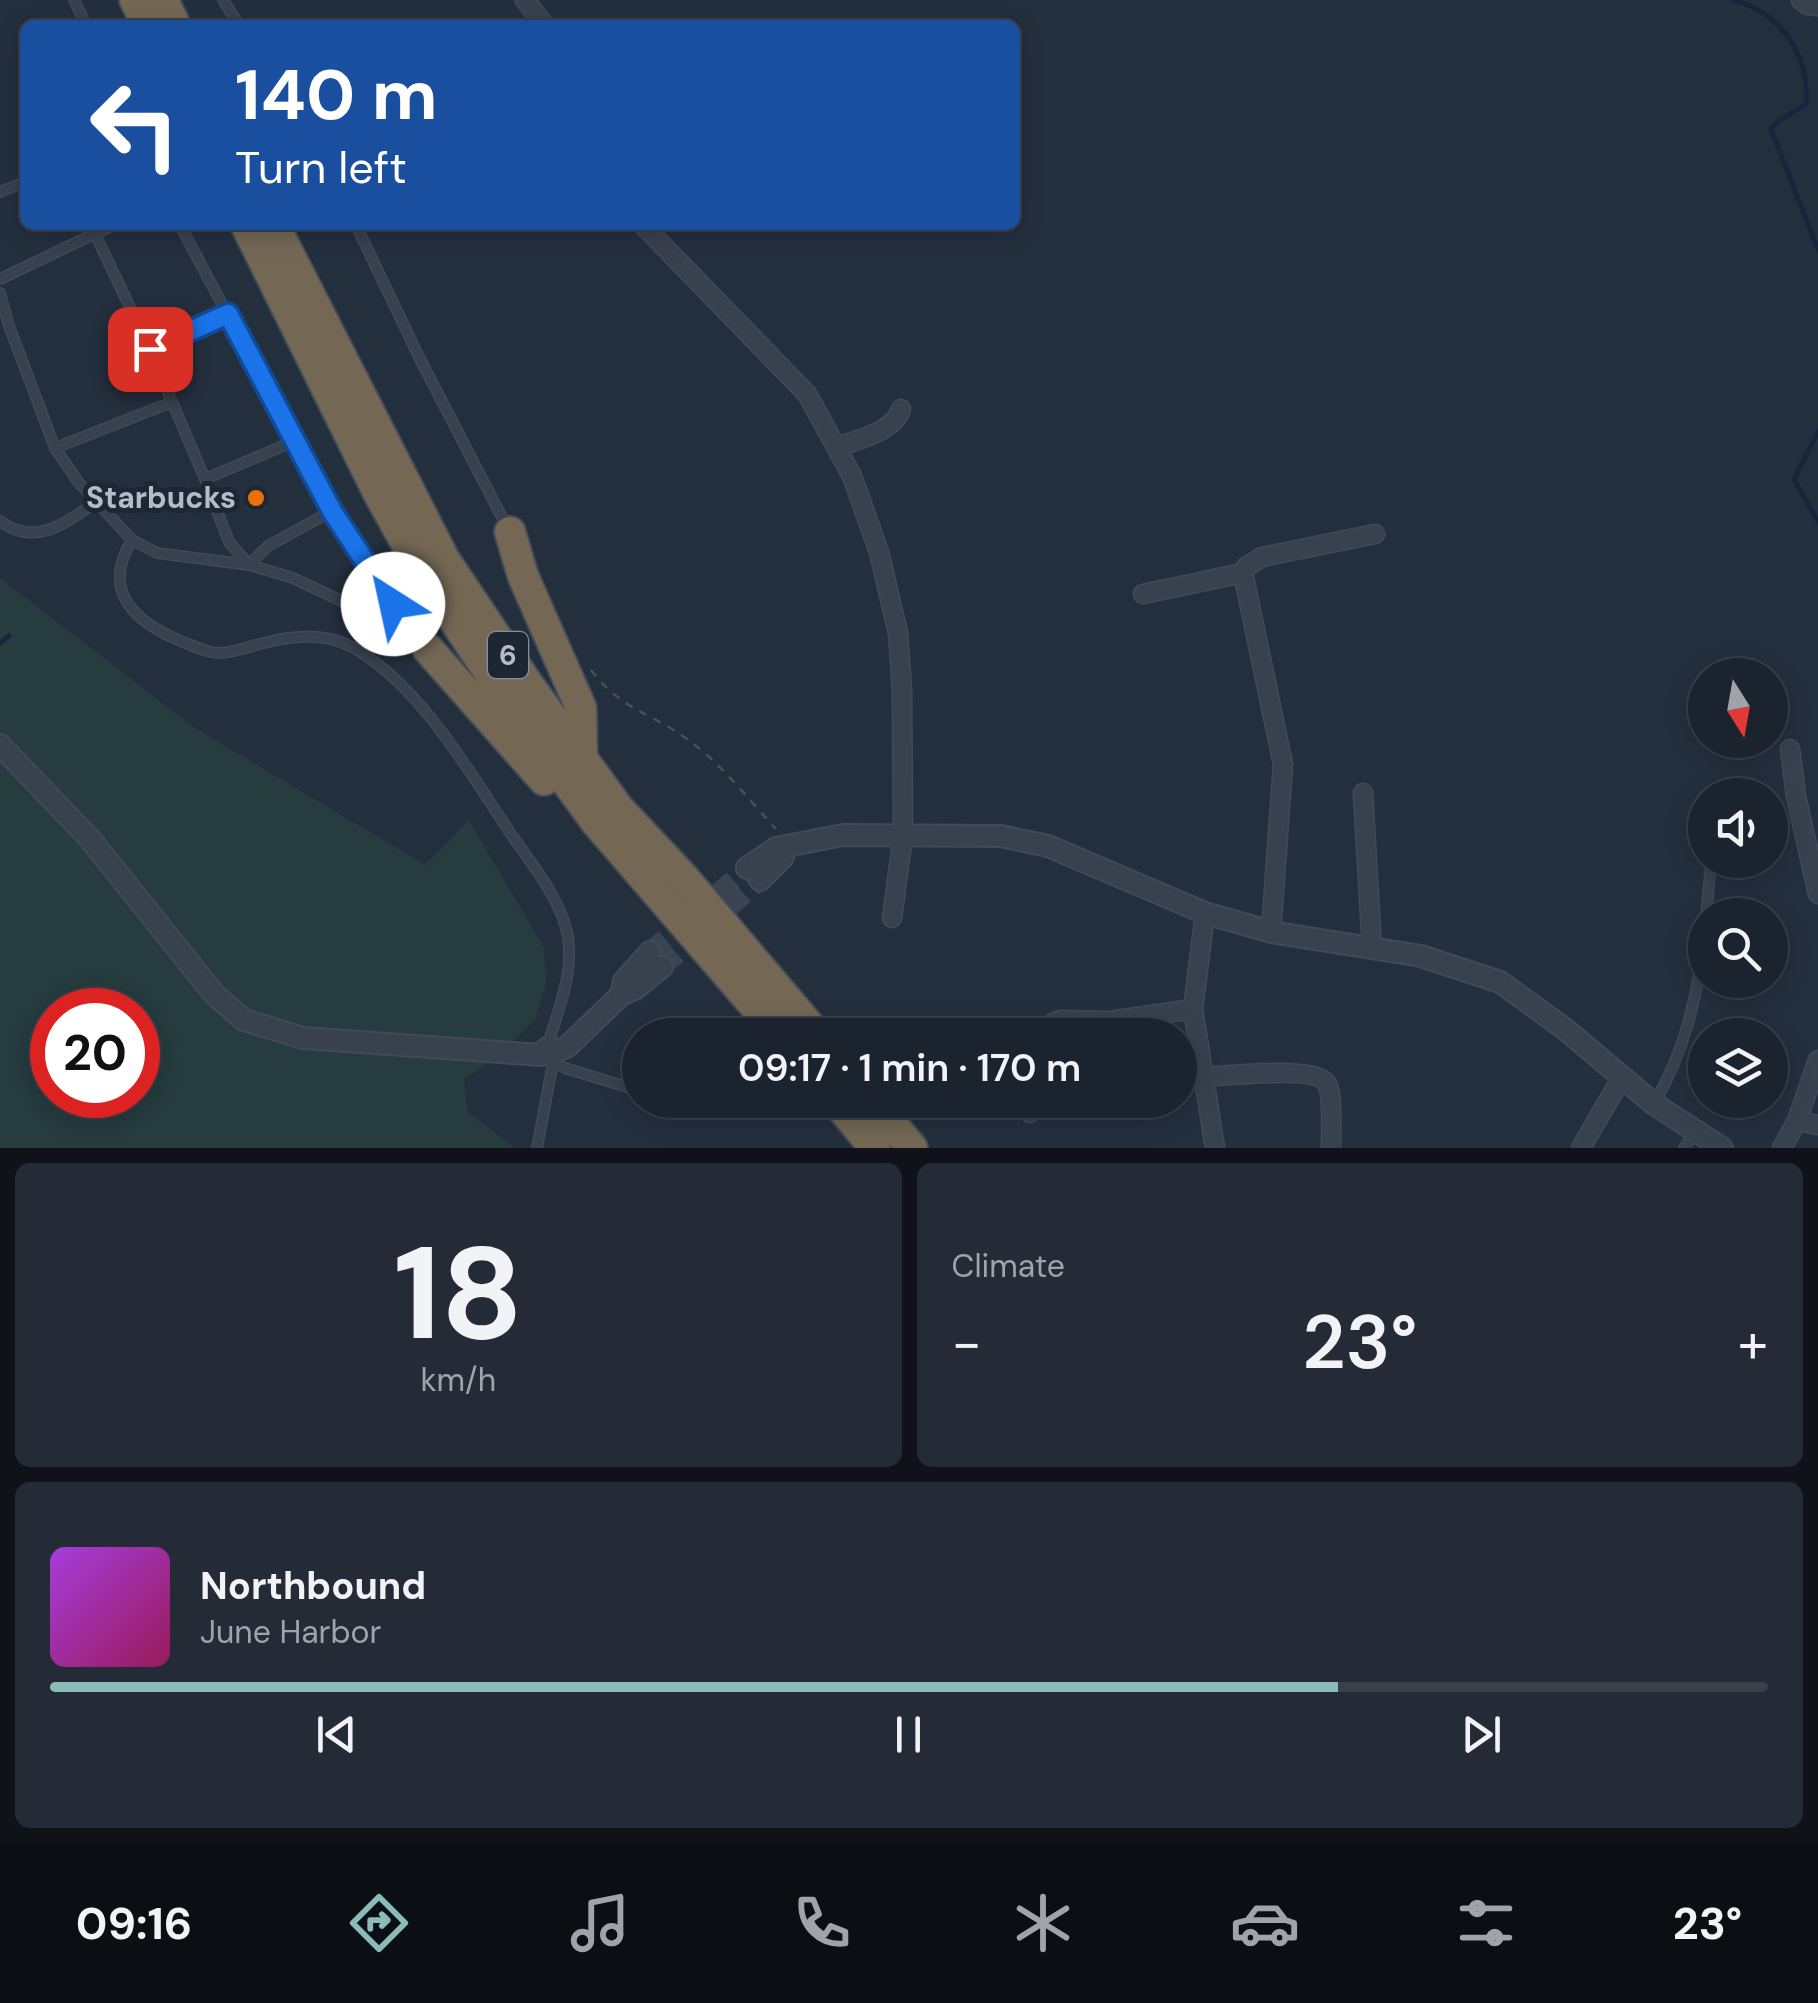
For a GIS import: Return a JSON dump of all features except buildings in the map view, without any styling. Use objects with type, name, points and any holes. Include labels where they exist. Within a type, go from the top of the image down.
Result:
[{"type":"highway","name":"6","points":[[248,230],[379,494],[421,570],[564,780],[765,1018]]},
{"type":"highway","name":"6","points":[[277,230],[444,559],[619,809],[802,1018]]},
{"type":"highway","points":[[510,532],[523,576],[580,708],[582,758]]},
{"type":"highway","points":[[428,648],[592,834],[643,875]]},
{"type":"highway","points":[[849,1118],[875,1148]]},
{"type":"highway","points":[[887,1118],[912,1148]]},
{"type":"street","points":[[525,0],[540,20]]},
{"type":"street","points":[[1801,0],[1818,6]]},
{"type":"street","points":[[647,230],[807,394],[852,476],[879,552],[898,633],[904,836],[892,918]]},
{"type":"street","points":[[838,447],[890,426],[899,417],[900,409]]},
{"type":"street","points":[[1271,932],[1283,764],[1243,573],[1246,566],[1262,557],[1376,534]]},
{"type":"street","points":[[1143,594],[1243,573]]},
{"type":"street","points":[[0,745],[79,826],[214,994],[244,1020],[304,1038],[550,1055],[568,1046],[621,995],[635,989],[656,960]]},
{"type":"street","points":[[1790,749],[1796,796],[1818,894]]},
{"type":"street","points":[[1363,793],[1372,948]]},
{"type":"street","points":[[754,874],[783,857],[788,846],[844,835],[1022,839],[1086,861],[1205,912],[1271,932],[1446,962],[1500,982],[1522,995],[1622,1077],[1690,1140],[1722,1148]]},
{"type":"street","points":[[1205,912],[1193,1009],[1215,1148]]},
{"type":"street","points":[[1125,1018],[1193,1009]]},
{"type":"street","points":[[1782,1148],[1797,1121],[1818,1060]]},
{"type":"street","points":[[1202,1076],[1306,1073],[1322,1080],[1329,1089],[1330,1148]]},
{"type":"street","points":[[1581,1148],[1622,1077]]},
{"type":"street","points":[[1797,1121],[1818,1126]]},
{"type":"lane","points":[[0,279],[103,230]]},
{"type":"lane","points":[[183,230],[332,511],[376,582],[428,648]]},
{"type":"lane","points":[[358,230],[510,532]]},
{"type":"lane","points":[[95,234],[150,349],[229,542],[249,565]]},
{"type":"lane","points":[[0,293],[55,448],[95,502],[132,540],[157,553],[249,565],[293,578],[388,623],[428,648]]},
{"type":"lane","points":[[150,349],[228,314]]},
{"type":"lane","points":[[55,448],[172,402]]},
{"type":"lane","points":[[206,479],[294,440]]},
{"type":"lane","points":[[0,521],[18,532],[57,529],[95,502]]},
{"type":"lane","points":[[249,565],[268,546],[332,511]]},
{"type":"lane","points":[[132,540],[123,554],[120,580],[131,608],[155,631],[219,653],[305,636],[328,638],[358,650],[412,697],[469,772],[542,880],[564,924],[570,965],[550,1055],[537,1148]]},
{"type":"lane","points":[[1654,1104],[1676,1067],[1694,998]]},
{"type":"lane","points":[[550,1055],[565,1068],[622,1085]]},
{"type":"path","points":[[590,670],[630,709],[686,738],[788,846]]},
{"type":"green space","points":[[0,578],[192,726],[425,865],[469,820],[544,948],[546,984],[535,1020],[464,1080],[467,1111],[514,1148],[0,1148]]},
{"type":"waterway","points":[[1733,0],[1750,6],[1778,26],[1789,38],[1803,69],[1806,104],[1771,129],[1818,250]]},
{"type":"waterway","points":[[1818,432],[1794,479],[1818,522]]},
{"type":"waterway","points":[[0,643],[9,636]]},
{"type":"tunnel","points":[[650,952],[747,868]]},
{"type":"tunnel","points":[[662,967],[760,880]]},
{"type":"place","name":"Starbucks","points":[[256,498]]},
{"type":"route","points":[[150,349],[228,314],[332,511],[393,604]]}]
